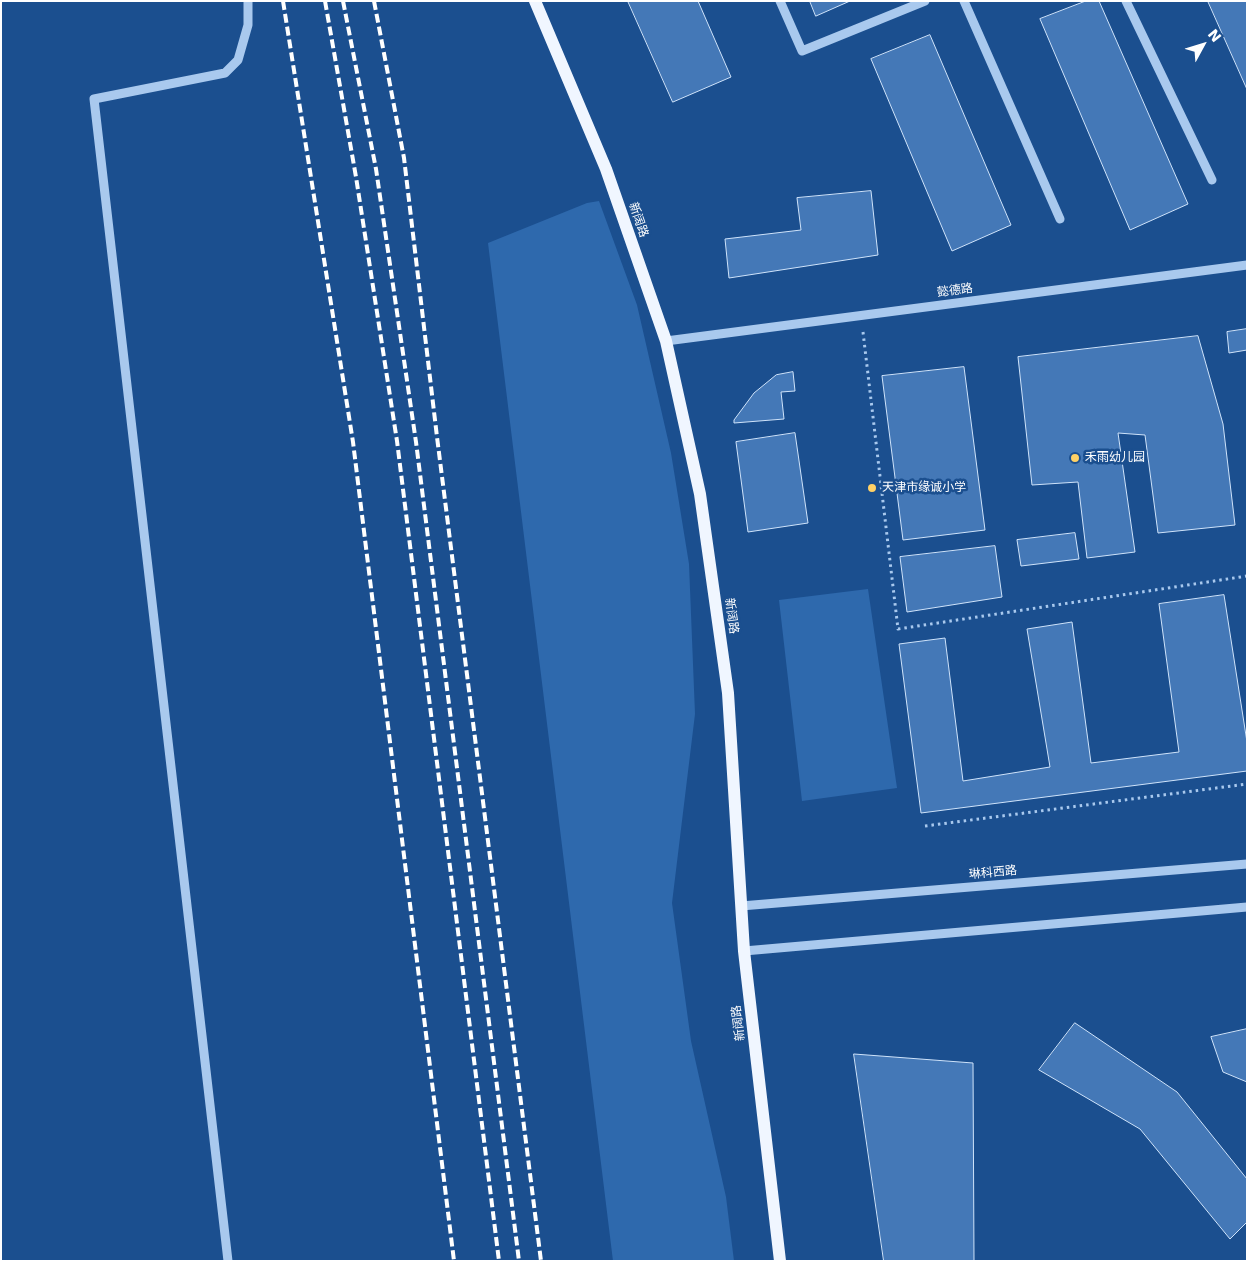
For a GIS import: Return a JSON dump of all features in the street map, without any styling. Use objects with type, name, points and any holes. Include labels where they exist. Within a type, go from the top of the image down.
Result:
[{"type":"main road","name":"新阔路","points":[[535,1],[606,169],[666,341],[700,494],[727,684],[744,951],[780,1261]]},
{"type":"street","points":[[228,1261],[94,99],[225,73],[238,60],[248,25],[248,1]]},
{"type":"street","points":[[780,1],[802,51],[924,1]]},
{"type":"street","points":[[964,1],[1060,219]]},
{"type":"street","points":[[1126,1],[1212,180]]},
{"type":"street","name":"懿德路","points":[[666,341],[1247,265]]},
{"type":"street","name":"琳科西路","points":[[741,906],[1247,864]]},
{"type":"street","points":[[744,951],[1247,907]]},
{"type":"path","points":[[861,316],[898,629],[1247,576]]},
{"type":"path","points":[[925,826],[1247,784]]},
{"type":"shaded area","points":[[599,201],[637,305],[671,453],[689,564],[695,714],[672,903],[691,1041],[726,1197],[734,1261],[613,1261],[488,243],[587,203]]},
{"type":"shaded area","points":[[868,589],[897,788],[802,801],[779,600]]},
{"type":"building","points":[[628,1],[698,1],[731,77],[673,102]]},
{"type":"building","points":[[810,1],[850,1],[816,16]]},
{"type":"building","points":[[1086,1],[1099,1],[1188,204],[1130,230],[1040,19]]},
{"type":"building","points":[[1208,1],[1247,1],[1247,89]]},
{"type":"building","points":[[930,35],[1011,225],[952,251],[871,59]]},
{"type":"building","points":[[871,191],[878,255],[729,278],[725,239],[801,230],[797,198]]},
{"type":"building","points":[[1247,329],[1247,350],[1229,353],[1227,332]]},
{"type":"building","name":"禾雨幼儿园","points":[[1198,336],[1223,424],[1235,525],[1158,533],[1145,435],[1118,433],[1135,552],[1087,558],[1078,482],[1032,485],[1018,357]]},
{"type":"building","points":[[964,367],[985,530],[903,540],[882,376]]},
{"type":"building","points":[[793,372],[795,391],[781,392],[784,419],[734,423],[734,420],[754,393],[776,375]]},
{"type":"building","points":[[795,433],[808,523],[748,532],[736,442]]},
{"type":"building","points":[[1075,533],[1079,559],[1021,566],[1017,540]]},
{"type":"building","points":[[995,546],[1002,597],[907,612],[900,557]]},
{"type":"building","points":[[1224,595],[1247,742],[1247,771],[921,813],[899,644],[945,638],[963,781],[1050,767],[1027,629],[1072,622],[1091,763],[1179,752],[1159,604]]},
{"type":"building","points":[[1075,1023],[1177,1092],[1247,1179],[1247,1222],[1230,1239],[1140,1129],[1039,1070]]},
{"type":"building","points":[[1247,1029],[1247,1082],[1223,1072],[1211,1037]]},
{"type":"building","points":[[854,1054],[973,1063],[974,1261],[884,1261]]},
{"type":"railway","points":[[283,1],[353,442],[454,1261]]},
{"type":"railway","points":[[325,1],[356,177],[397,441],[499,1261]]},
{"type":"railway","points":[[343,1],[376,169],[416,442],[519,1261]]},
{"type":"railway","points":[[374,1],[404,158],[437,437],[541,1261]]},
{"type":"place","name":"禾雨幼儿园","points":[[1075,458]]},
{"type":"place","name":"天津市缘诚小学","points":[[872,488]]}]
